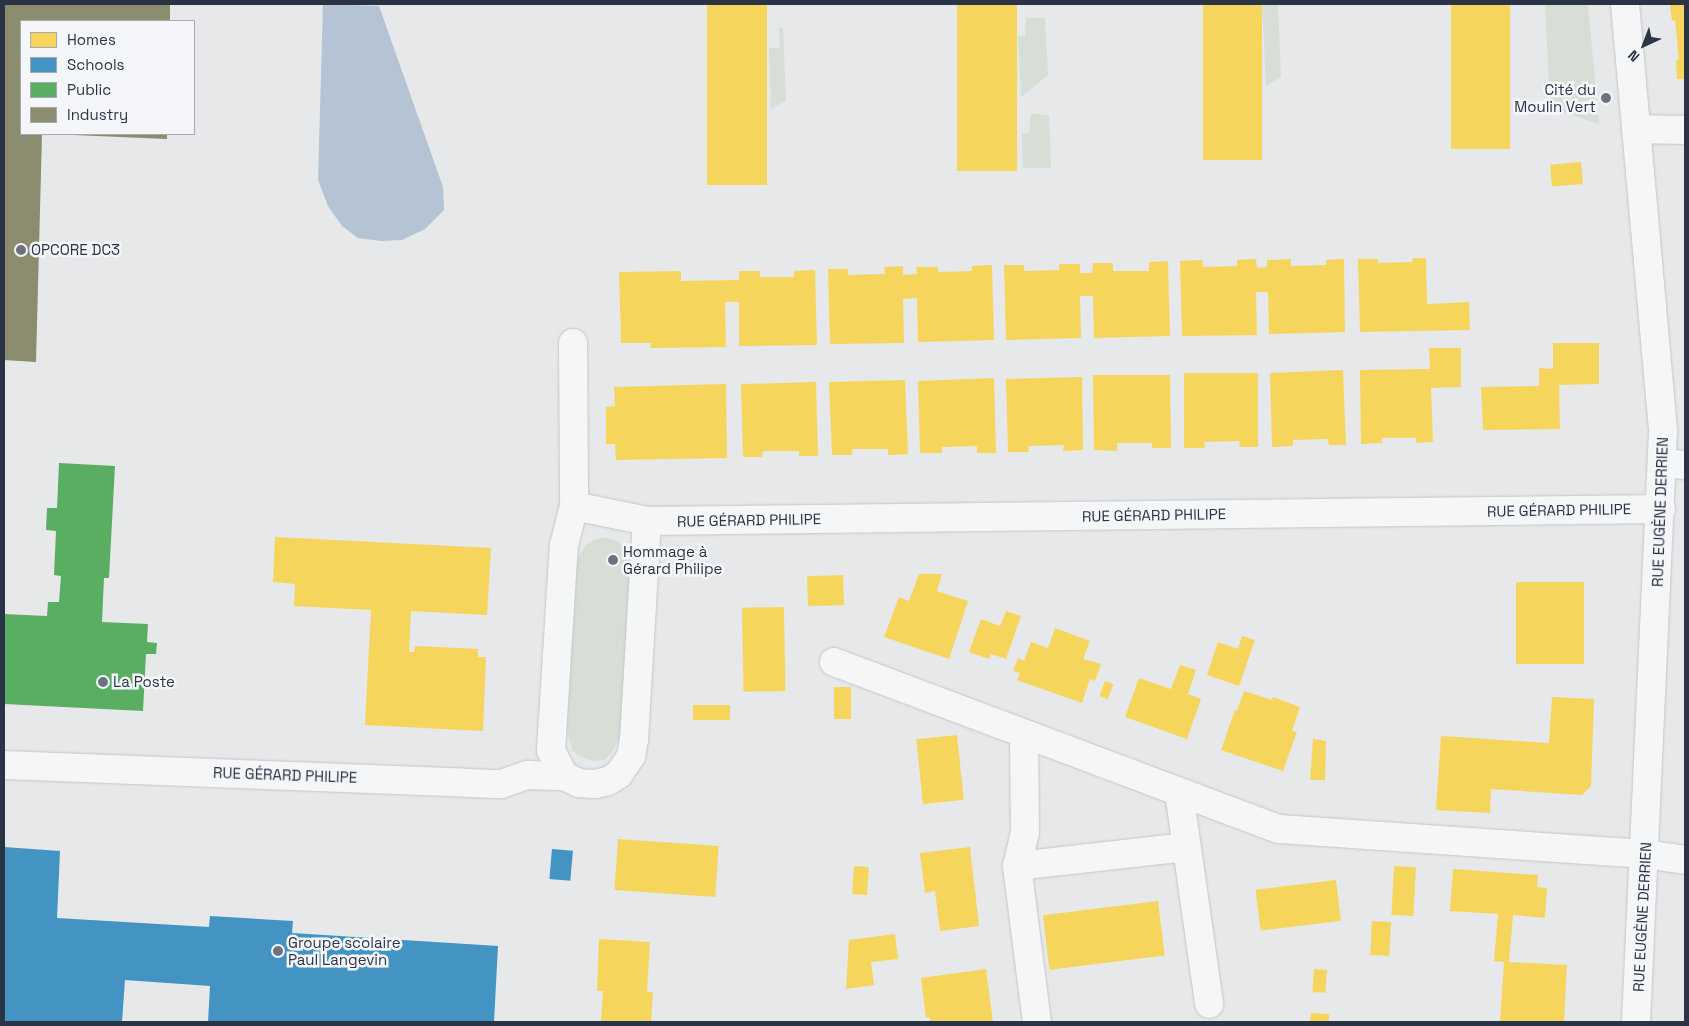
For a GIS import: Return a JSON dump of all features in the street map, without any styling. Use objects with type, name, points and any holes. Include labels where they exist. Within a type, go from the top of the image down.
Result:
[{"type":"street","name":"RUE EUGÈNE DERRIEN","points":[[1625,4],[1663,432],[1674,464],[1660,509],[1636,1022]]},
{"type":"street","points":[[1636,129],[1685,130]]},
{"type":"street","points":[[564,776],[552,750],[564,545],[574,506],[573,343]]},
{"type":"street","name":"RUE GÉRARD PHILIPE","points":[[574,506],[647,521],[1660,509]]},
{"type":"street","name":"RUE GÉRARD PHILIPE","points":[[4,765],[493,784],[501,784],[527,775],[564,776],[579,783],[595,784],[608,781],[619,774],[631,756],[634,739],[647,521]]},
{"type":"street","points":[[834,662],[1279,830],[1645,854],[1685,860]]},
{"type":"street","points":[[1024,734],[1025,832],[1017,866],[1037,1022]]},
{"type":"street","points":[[1178,792],[1208,1004]]},
{"type":"street","points":[[1017,866],[1186,847]]},
{"type":"shaded area","points":[[1262,4],[1278,4],[1281,77],[1266,86]]},
{"type":"shaded area","points":[[1545,4],[1588,4],[1599,124],[1553,109],[1549,85]]},
{"type":"shaded area","points":[[1026,18],[1045,18],[1048,75],[1021,97],[1018,36],[1025,36]]},
{"type":"shaded area","points":[[779,28],[783,28],[786,101],[771,109],[769,48],[780,48]]},
{"type":"shaded area","points":[[1031,114],[1049,115],[1051,168],[1023,168],[1022,134],[1029,133]]},
{"type":"shaded area","points":[[596,539],[615,540],[624,545],[633,558],[624,729],[612,752],[604,760],[594,761],[579,756],[572,750],[567,731],[574,565],[586,545]]},
{"type":"water","points":[[323,4],[379,6],[443,187],[444,210],[425,229],[402,240],[381,241],[358,238],[342,226],[328,206],[318,180]]},
{"type":"building: Homes","points":[[707,4],[767,4],[767,185],[707,185]]},
{"type":"building: Homes","points":[[957,4],[1017,4],[1017,171],[957,171]]},
{"type":"building: Homes","points":[[1203,4],[1262,4],[1262,160],[1203,160]]},
{"type":"building: Homes","points":[[1451,4],[1510,4],[1510,149],[1451,149]]},
{"type":"building: Homes","points":[[1670,4],[1685,4],[1685,79],[1677,79],[1676,60],[1679,59],[1675,20],[1672,21]]},
{"type":"building: Homes","points":[[1581,162],[1583,184],[1552,187],[1550,165]]},
{"type":"building: Homes","points":[[1413,258],[1426,258],[1427,304],[1469,302],[1470,330],[1360,332],[1358,259],[1378,259],[1378,263],[1412,262]]},
{"type":"building: Homes","points":[[1256,259],[1257,268],[1267,267],[1267,260],[1291,259],[1291,266],[1326,265],[1326,260],[1344,259],[1345,332],[1269,334],[1268,292],[1256,292],[1257,335],[1182,336],[1180,261],[1202,260],[1203,267],[1237,266],[1237,260]]},
{"type":"building: Homes","points":[[1168,261],[1170,336],[1094,338],[1093,296],[1080,296],[1081,338],[1006,340],[1004,265],[1024,265],[1024,271],[1059,270],[1059,264],[1080,264],[1080,273],[1092,273],[1093,263],[1113,263],[1113,271],[1149,271],[1149,262]]},
{"type":"building: Homes","points":[[992,265],[994,340],[918,342],[917,298],[903,299],[904,343],[830,344],[828,269],[848,269],[848,275],[885,274],[884,267],[903,266],[903,275],[917,274],[916,267],[938,267],[938,272],[972,271],[972,266]]},
{"type":"building: Homes","points":[[815,270],[817,345],[739,346],[739,302],[725,302],[726,347],[650,348],[651,343],[621,343],[619,272],[681,271],[681,281],[739,280],[739,271],[760,271],[760,277],[794,277],[794,271]]},
{"type":"building: Homes","points":[[1553,343],[1599,343],[1599,384],[1559,385],[1560,429],[1483,430],[1481,387],[1539,386],[1539,368],[1553,369]]},
{"type":"building: Homes","points":[[1429,348],[1461,348],[1461,387],[1431,388],[1433,442],[1416,443],[1416,438],[1382,438],[1382,443],[1361,444],[1360,370],[1430,369]]},
{"type":"building: Homes","points":[[1343,370],[1346,445],[1329,445],[1328,439],[1293,440],[1293,446],[1272,447],[1270,373]]},
{"type":"building: Homes","points":[[1184,373],[1258,373],[1258,447],[1240,447],[1239,441],[1204,442],[1205,448],[1184,448]]},
{"type":"building: Homes","points":[[1093,375],[1170,375],[1171,448],[1152,448],[1152,443],[1117,443],[1117,451],[1094,450]]},
{"type":"building: Homes","points":[[1082,377],[1083,450],[1063,451],[1064,445],[1028,446],[1029,452],[1008,452],[1006,379]]},
{"type":"building: Homes","points":[[994,378],[996,453],[977,453],[977,446],[942,447],[942,453],[920,453],[918,381]]},
{"type":"building: Homes","points":[[905,380],[908,454],[888,455],[888,449],[852,449],[852,455],[832,455],[829,382]]},
{"type":"building: Homes","points":[[816,382],[818,456],[799,456],[799,451],[763,451],[762,457],[743,457],[741,384]]},
{"type":"building: Homes","points":[[726,384],[727,458],[616,460],[615,444],[606,444],[606,407],[615,406],[614,387]]},
{"type":"building: Homes","points":[[275,537],[491,548],[487,615],[411,611],[409,652],[414,652],[415,646],[478,649],[478,657],[486,657],[483,731],[365,725],[371,610],[294,606],[295,584],[273,582]]},
{"type":"building: Homes","points":[[919,574],[942,574],[937,591],[968,601],[949,659],[884,637],[899,597],[909,601]]},
{"type":"building: Homes","points":[[843,575],[844,605],[808,606],[807,576]]},
{"type":"building: Homes","points":[[1516,582],[1584,582],[1584,664],[1516,664]]},
{"type":"building: Homes","points":[[784,607],[785,691],[743,692],[742,608]]},
{"type":"building: Homes","points":[[1006,611],[1021,616],[1006,659],[991,654],[989,659],[969,652],[981,619],[1000,626]]},
{"type":"building: Homes","points":[[1055,628],[1090,641],[1083,659],[1101,664],[1095,681],[1090,679],[1082,703],[1017,680],[1020,673],[1013,671],[1018,658],[1024,661],[1031,642],[1048,648]]},
{"type":"building: Homes","points":[[1242,636],[1255,640],[1239,686],[1207,675],[1218,642],[1238,649]]},
{"type":"building: Homes","points":[[1180,665],[1196,670],[1188,694],[1201,699],[1187,739],[1125,717],[1139,678],[1171,689]]},
{"type":"building: Homes","points":[[1105,681],[1113,684],[1108,699],[1099,696]]},
{"type":"building: Homes","points":[[834,687],[851,687],[851,719],[834,719]]},
{"type":"building: Homes","points":[[1244,691],[1272,700],[1273,697],[1300,707],[1292,731],[1297,732],[1283,771],[1221,750]]},
{"type":"building: Homes","points":[[1552,697],[1594,699],[1591,786],[1582,795],[1491,789],[1490,813],[1436,810],[1441,736],[1549,743]]},
{"type":"building: Homes","points":[[693,705],[730,705],[730,720],[693,720]]},
{"type":"building: Homes","points":[[957,735],[964,800],[923,804],[916,739]]},
{"type":"building: Homes","points":[[1313,739],[1326,741],[1325,780],[1310,780]]},
{"type":"building: Homes","points":[[618,839],[719,846],[715,897],[614,890]]},
{"type":"building: Homes","points":[[970,847],[979,926],[940,931],[935,891],[925,893],[920,853]]},
{"type":"building: Homes","points":[[854,866],[869,867],[867,895],[852,894]]},
{"type":"building: Homes","points":[[1394,866],[1416,867],[1413,916],[1391,915]]},
{"type":"building: Homes","points":[[1453,869],[1538,875],[1537,887],[1547,888],[1545,918],[1513,915],[1509,962],[1567,965],[1564,1022],[1500,1022],[1504,962],[1494,961],[1498,914],[1450,911]]},
{"type":"building: Homes","points":[[1336,880],[1341,921],[1261,931],[1256,890]]},
{"type":"building: Homes","points":[[1158,901],[1165,956],[1050,970],[1043,915]]},
{"type":"building: Homes","points":[[1372,921],[1391,922],[1389,956],[1370,955]]},
{"type":"building: Homes","points":[[895,934],[898,959],[871,962],[874,985],[846,989],[849,940]]},
{"type":"building: Homes","points":[[599,939],[650,942],[647,992],[653,992],[651,1022],[601,1022],[603,991],[597,991]]},
{"type":"building: Homes","points":[[986,969],[993,1022],[930,1022],[930,1017],[926,1018],[921,978]]},
{"type":"building: Homes","points":[[1314,969],[1327,970],[1325,993],[1312,992]]},
{"type":"building: Homes","points":[[1311,1013],[1329,1014],[1329,1022],[1310,1022]]},
{"type":"building: Schools","points":[[4,847],[60,851],[57,918],[209,927],[210,916],[293,921],[292,933],[498,946],[494,1022],[208,1022],[210,986],[125,980],[122,1022],[4,1022]]},
{"type":"building: Schools","points":[[552,849],[573,851],[570,881],[549,879]]},
{"type":"building: Public","points":[[59,463],[115,466],[109,578],[104,578],[102,622],[148,624],[147,642],[157,643],[156,654],[146,654],[143,711],[4,704],[4,614],[47,616],[48,602],[59,602],[61,576],[54,575],[56,531],[46,530],[47,508],[57,508]]},
{"type":"building: Industry","name":"OPCORE DC3","points":[[4,4],[170,4],[170,20],[20,20],[20,135],[42,135],[36,362],[4,360]]},
{"type":"building: Industry","points":[[73,135],[167,135],[167,139]]},
{"type":"place","name":"Cité du Moulin Vert","points":[[1606,98]]},
{"type":"place","name":"OPCORE DC3","points":[[21,250]]},
{"type":"place","name":"Hommage à Gérard Philipe","points":[[613,560]]},
{"type":"place","name":"La Poste","points":[[103,682]]},
{"type":"place","name":"Groupe scolaire Paul Langevin","points":[[278,951]]}]
